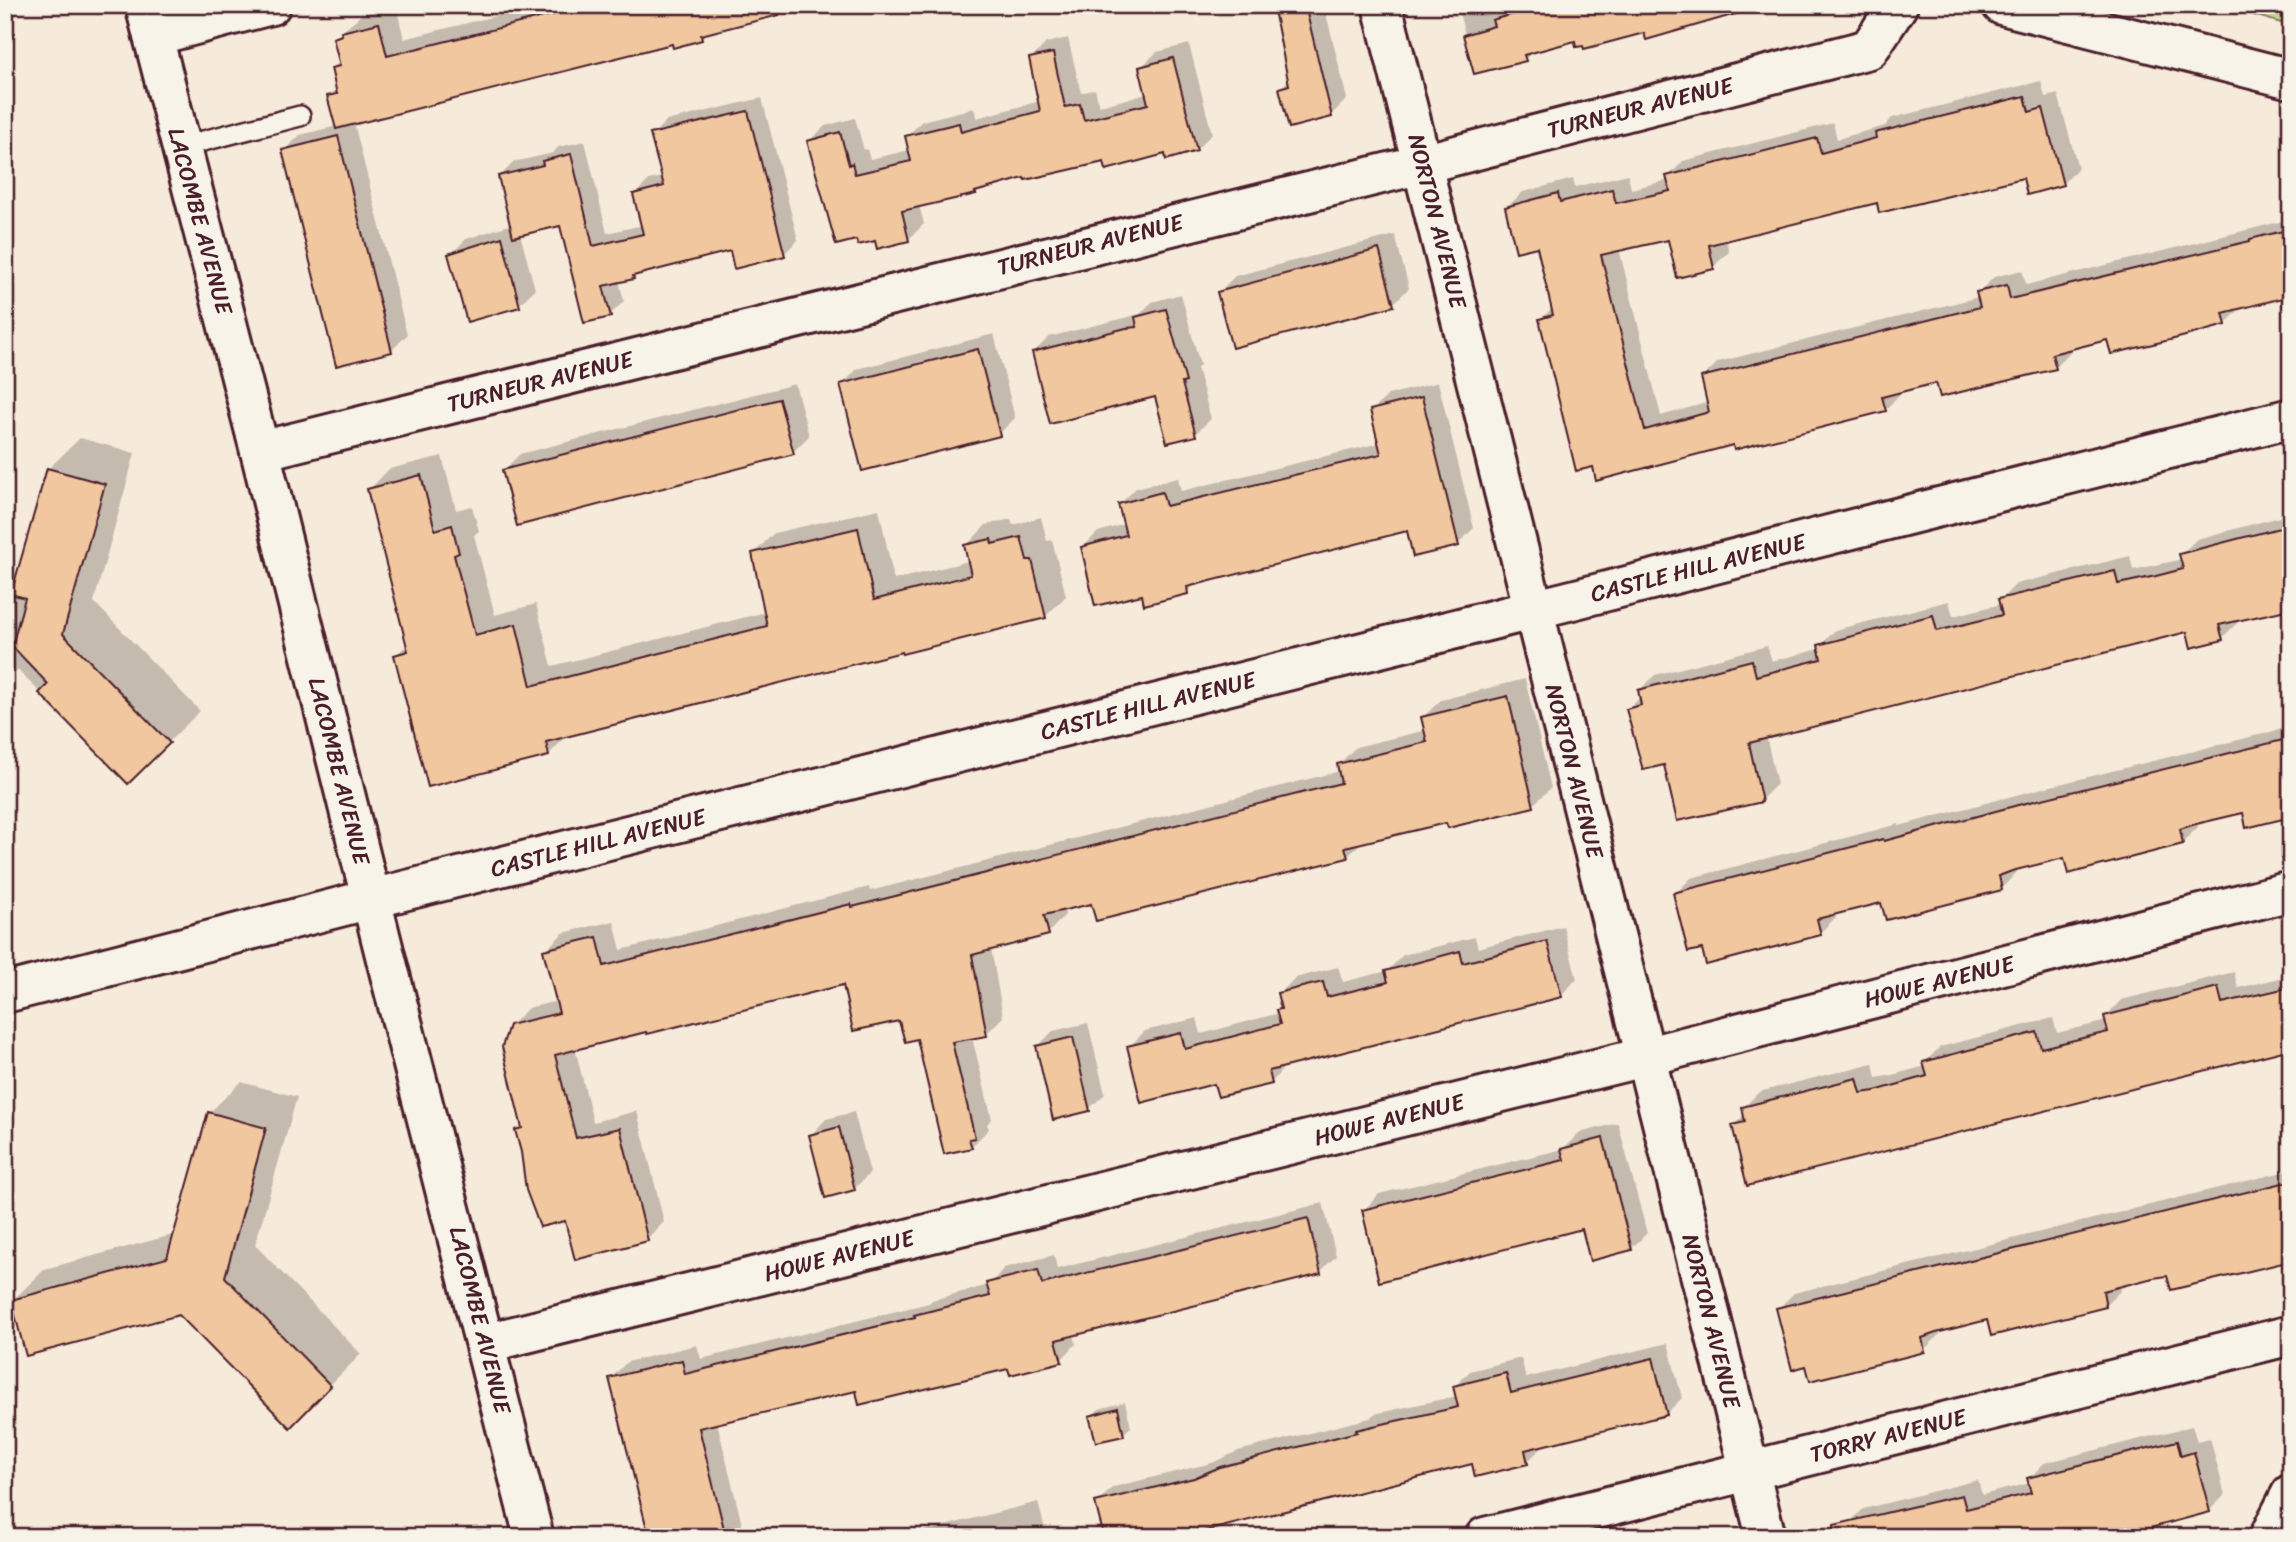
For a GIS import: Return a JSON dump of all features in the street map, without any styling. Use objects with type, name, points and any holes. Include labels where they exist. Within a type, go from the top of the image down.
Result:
[{"type":"street","points":[[149,20],[271,5]]},
{"type":"street","name":"NORTON AVENUE","points":[[1382,5],[1766,1537]]},
{"type":"street","name":"TURNEUR AVENUE","points":[[260,451],[1422,164],[1869,49],[1898,5]]},
{"type":"street","points":[[2002,5],[2291,79]]},
{"type":"street","name":"LACOMBE AVENUE","points":[[149,20],[534,1537]]},
{"type":"street","name":"CASTLE HILL AVENUE","points":[[5,993],[2291,418]]},
{"type":"street","name":"HOWE AVENUE","points":[[486,1343],[1644,1057],[2291,891]]},
{"type":"street","name":"TORRY AVENUE","points":[[1485,1537],[2291,1335]]},
{"type":"street","points":[[2269,1537],[2291,1494]]},
{"type":"lane","points":[[180,147],[300,116]]},
{"type":"green space","points":[[2220,5],[2291,5],[2291,26]]},
{"type":"building","points":[[591,5],[778,5],[779,15],[701,35],[702,40],[673,48],[672,44],[336,129],[327,96],[337,94],[331,68],[340,66],[333,38],[342,35],[341,32],[379,23],[387,56]]},
{"type":"building","points":[[1273,5],[1305,5],[1332,117],[1289,128],[1279,88],[1289,85]]},
{"type":"building","points":[[1546,5],[1738,5],[1739,13],[1646,40],[1644,33],[1584,49],[1583,46],[1576,47],[1575,41],[1524,55],[1526,61],[1474,74],[1463,35],[1494,26],[1492,20]]},
{"type":"building","points":[[1053,53],[1065,107],[1080,104],[1084,120],[1148,104],[1139,67],[1173,58],[1197,151],[1166,160],[1165,154],[1106,170],[1104,162],[1025,180],[1024,178],[975,192],[976,194],[902,211],[909,241],[877,249],[875,241],[858,245],[856,240],[836,245],[807,141],[840,132],[849,165],[852,163],[855,174],[911,161],[905,136],[959,123],[961,132],[1040,111],[1029,58]]},
{"type":"building","points":[[2025,96],[2029,112],[2043,108],[2063,185],[2027,195],[2023,178],[1879,213],[1877,203],[1709,245],[1714,269],[1677,278],[1668,240],[1601,255],[1645,430],[1709,412],[1701,377],[1980,307],[1976,292],[2007,285],[2010,299],[2291,229],[2291,296],[2223,313],[2226,325],[2178,338],[2111,354],[2107,340],[2052,354],[2056,369],[1940,397],[1936,383],[1882,397],[1886,411],[1734,450],[1733,445],[1596,481],[1593,467],[1576,471],[1539,319],[1553,315],[1537,247],[1516,252],[1505,207],[1558,193],[1560,202],[1612,189],[1616,203],[1670,191],[1666,176],[1817,138],[1821,153],[1876,138],[1875,133]]},
{"type":"building","points":[[748,111],[785,256],[734,269],[730,251],[603,286],[611,317],[584,323],[560,226],[513,237],[498,176],[543,165],[542,161],[571,154],[593,246],[643,234],[633,194],[664,186],[650,134]]},
{"type":"building","points":[[338,136],[392,352],[336,366],[282,150]]},
{"type":"building","points":[[502,237],[520,307],[467,322],[448,254]]},
{"type":"building","points":[[1379,249],[1394,306],[1232,348],[1217,292]]},
{"type":"building","points":[[1166,309],[1186,382],[1182,383],[1196,436],[1167,443],[1155,397],[1050,424],[1032,352],[1137,327],[1135,317]]},
{"type":"building","points":[[978,349],[1000,436],[862,471],[840,384]]},
{"type":"building","points":[[1422,397],[1459,546],[1413,557],[1407,531],[1187,587],[1188,594],[1144,605],[1142,595],[1095,606],[1081,547],[1126,535],[1118,504],[1162,492],[1166,506],[1381,454],[1370,410]]},
{"type":"building","points":[[779,399],[794,454],[517,526],[502,470]]},
{"type":"building","points":[[47,468],[105,484],[63,634],[170,743],[128,784],[39,693],[48,684],[12,646],[25,598],[11,594]]},
{"type":"building","points":[[421,475],[435,530],[452,525],[459,553],[454,555],[475,635],[516,624],[531,686],[767,626],[752,553],[858,528],[874,600],[971,575],[964,545],[991,539],[992,544],[1021,537],[1027,560],[1032,560],[1046,618],[546,742],[549,756],[428,787],[394,655],[408,651],[367,489]]},
{"type":"building","points":[[2291,525],[2291,609],[2219,625],[2223,640],[2191,648],[2187,632],[1749,743],[1762,802],[1709,814],[1677,821],[1664,765],[1643,770],[1626,709],[1641,705],[1638,690],[1752,660],[1756,676],[1821,659],[1818,645],[1933,615],[1937,631],[2002,615],[1998,599],[2115,571],[2118,584],[2156,576],[2183,569],[2179,554]]},
{"type":"building","points":[[1508,696],[1534,807],[1448,828],[1446,823],[1345,847],[1348,858],[1096,921],[1091,904],[1044,915],[1049,935],[972,955],[987,1036],[952,1042],[975,1138],[969,1139],[972,1148],[944,1154],[917,1039],[905,1042],[899,1021],[853,1031],[843,985],[555,1055],[576,1138],[620,1128],[648,1241],[575,1260],[565,1221],[540,1227],[526,1190],[515,1130],[522,1128],[502,1047],[509,1025],[559,1013],[543,950],[597,937],[604,966],[851,904],[852,907],[1341,783],[1337,764],[1427,742],[1421,717]]},
{"type":"building","points":[[2291,738],[2291,817],[2246,828],[2243,813],[2192,825],[2180,829],[2183,844],[2068,874],[2064,858],[2012,871],[1999,876],[2002,890],[1886,920],[1881,903],[1817,919],[1821,935],[1706,965],[1702,949],[1688,952],[1673,893]]},
{"type":"building","points":[[1547,941],[1562,997],[1269,1071],[1272,1084],[1218,1097],[1214,1084],[1141,1103],[1127,1046],[1181,1033],[1185,1049],[1280,1024],[1276,1010],[1281,1009],[1277,993],[1323,982],[1327,997],[1388,982],[1385,971],[1460,951],[1463,963]]},
{"type":"building","points":[[2218,987],[2222,1003],[2291,987],[2291,1049],[1747,1186],[1732,1125],[1745,1122],[1742,1107],[1857,1078],[1861,1093],[1875,1091],[1927,1076],[1923,1062],[2037,1032],[2041,1048],[2108,1032],[2104,1016]]},
{"type":"building","points":[[1073,1037],[1090,1111],[1053,1120],[1036,1046]]},
{"type":"building","points":[[208,1112],[266,1128],[225,1277],[331,1386],[290,1428],[179,1315],[26,1356],[11,1300],[167,1258]]},
{"type":"building","points":[[839,1127],[855,1190],[825,1198],[809,1135]]},
{"type":"building","points":[[1603,1138],[1632,1250],[1590,1261],[1582,1229],[1379,1282],[1362,1210],[1564,1160],[1561,1149]]},
{"type":"building","points":[[2291,1181],[2291,1261],[2171,1290],[2167,1276],[2153,1278],[2103,1291],[2106,1307],[1991,1336],[1987,1320],[1922,1338],[1925,1352],[1810,1381],[1806,1366],[1792,1370],[1776,1308]]},
{"type":"building","points":[[1308,1218],[1321,1274],[1056,1340],[1062,1362],[1010,1375],[1008,1369],[859,1405],[856,1391],[699,1428],[726,1537],[649,1537],[609,1378],[682,1360],[685,1374],[990,1296],[986,1283],[1038,1270],[1042,1284]]},
{"type":"building","points":[[1653,1358],[1667,1415],[1525,1450],[1528,1464],[1475,1477],[1472,1464],[1182,1537],[1104,1537],[1095,1502],[1194,1478],[1220,1467],[1357,1432],[1356,1430],[1458,1407],[1453,1386],[1506,1373],[1511,1393]]},
{"type":"building","points":[[1118,1408],[1124,1436],[1096,1442],[1089,1416]]},
{"type":"building","points":[[2177,1441],[2181,1456],[2194,1452],[2210,1512],[2117,1537],[1835,1537],[1834,1525],[1962,1495],[1966,1509],[2031,1493],[2027,1478]]}]
